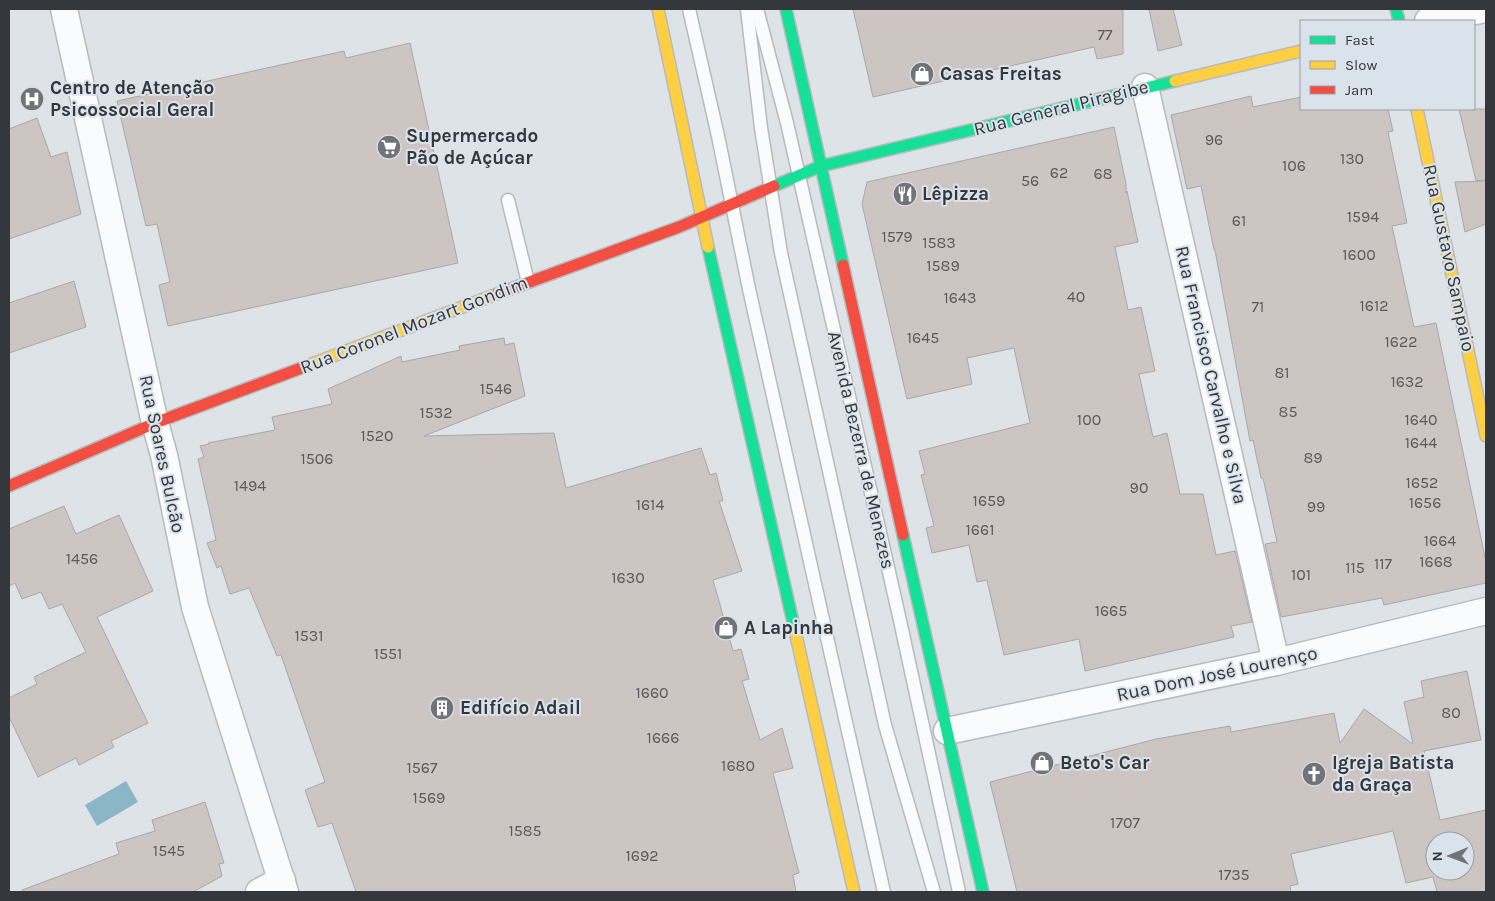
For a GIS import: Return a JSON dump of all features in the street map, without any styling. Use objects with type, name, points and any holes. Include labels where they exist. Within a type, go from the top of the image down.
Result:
[{"type":"main road","points":[[658,9],[849,891]]},
{"type":"main road","name":"Avenida Bezerra de Menezes","points":[[786,9],[983,892]]},
{"type":"main road","name":"Rua General Piragibe","points":[[821,166],[1300,51]]},
{"type":"main road","name":"Rua Gustavo Sampaio","points":[[1417,110],[1486,436]]},
{"type":"main road","name":"Rua Coronel Mozart Gondim","points":[[9,486],[155,423],[702,218],[821,166]]},
{"type":"street","name":"Rua Soares Bulcão","points":[[64,9],[155,423],[164,455],[195,607],[283,886]]},
{"type":"street","points":[[1433,20],[1485,9]]},
{"type":"street","name":"Rua Francisco Carvalho e Silva","points":[[1145,88],[1276,662]]},
{"type":"street","name":"Rua Dom José Lourenço","points":[[947,731],[1276,662],[1486,611]]},
{"type":"street","points":[[259,892],[283,886]]},
{"type":"lane","points":[[689,9],[884,892]]},
{"type":"lane","name":"Avenida Bezerra de Menezes","points":[[747,9],[761,128],[781,253],[885,725],[934,892]]},
{"type":"lane","name":"Avenida Bezerra de Menezes","points":[[758,9],[787,123],[897,606],[959,892]]},
{"type":"lane","points":[[508,200],[528,282]]},
{"type":"water","points":[[126,781],[138,802],[97,826],[85,805]]},
{"type":"building","name":"Casas Freitas","points":[[853,9],[1123,9],[1123,54],[1097,59],[1094,47],[873,97]]},
{"type":"building","points":[[1149,9],[1173,9],[1182,45],[1158,51]]},
{"type":"building","points":[[410,43],[458,263],[168,326],[159,285],[170,282],[157,224],[146,226],[117,101],[344,51],[346,58]]},
{"type":"building","points":[[1251,96],[1253,107],[1300,97],[1300,110],[1388,110],[1393,131],[1388,132],[1407,223],[1392,226],[1414,327],[1436,323],[1486,562],[1486,583],[1384,605],[1382,598],[1281,617],[1265,544],[1277,542],[1253,440],[1250,441],[1215,250],[1201,186],[1187,189],[1171,115]]},
{"type":"building","points":[[1486,109],[1486,180],[1476,181],[1459,110]]},
{"type":"building","points":[[37,118],[51,157],[67,152],[81,214],[9,239],[9,129]]},
{"type":"building","points":[[1114,127],[1126,184],[1126,193],[1127,191],[1138,242],[1115,247],[1128,310],[1141,307],[1155,371],[1139,374],[1153,437],[1167,433],[1180,494],[1203,494],[1216,555],[1235,551],[1252,622],[1231,626],[1234,637],[1085,671],[1079,639],[1004,655],[987,580],[977,582],[969,545],[932,553],[926,528],[934,526],[921,475],[925,474],[919,451],[1030,423],[1014,348],[967,358],[972,384],[907,399],[862,204],[867,182]]},
{"type":"building","points":[[1486,181],[1486,224],[1465,232],[1455,182]]},
{"type":"building","points":[[74,281],[86,327],[9,353],[9,303]]},
{"type":"building","points":[[504,338],[505,345],[514,343],[525,396],[424,436],[554,433],[566,488],[701,448],[710,475],[716,473],[723,501],[719,501],[742,571],[713,580],[733,651],[741,649],[749,679],[742,681],[760,740],[782,728],[793,768],[773,773],[799,873],[793,875],[796,892],[356,892],[332,823],[318,827],[305,790],[325,782],[281,655],[277,656],[249,588],[230,594],[221,566],[217,568],[207,543],[216,540],[198,459],[204,457],[200,446],[275,430],[272,417],[332,404],[328,389],[401,356],[402,362],[460,350],[459,346]]},
{"type":"building","points":[[64,506],[76,534],[119,515],[153,591],[97,617],[148,723],[111,741],[114,747],[79,765],[76,758],[38,777],[9,717],[9,698],[37,684],[34,677],[86,652],[62,604],[49,609],[41,592],[22,599],[15,583],[9,586],[9,529]]},
{"type":"building","points":[[1467,671],[1481,740],[1424,751],[1440,820],[1486,810],[1486,892],[1437,892],[1434,881],[1475,881],[1475,831],[1425,831],[1425,879],[1406,883],[1393,831],[1291,854],[1298,884],[1290,886],[1291,892],[1017,892],[990,782],[1156,739],[1230,726],[1231,732],[1334,713],[1340,743],[1364,709],[1413,744],[1404,702],[1424,697],[1421,681]]},
{"type":"building","points":[[205,802],[224,863],[219,864],[222,876],[193,892],[23,892],[22,890],[119,854],[116,843],[155,831],[152,820]]},
{"type":"traffic: fast","points":[[786,9],[843,265]]},
{"type":"traffic: fast","points":[[1396,9],[1399,20]]},
{"type":"traffic: fast","points":[[774,186],[821,166],[1175,81]]},
{"type":"traffic: fast","points":[[708,247],[795,631]]},
{"type":"traffic: fast","points":[[903,535],[983,892]]},
{"type":"traffic: slow","points":[[658,9],[708,247]]},
{"type":"traffic: slow","points":[[1175,81],[1300,51]]},
{"type":"traffic: slow","points":[[1417,110],[1486,436]]},
{"type":"traffic: slow","points":[[304,367],[497,294]]},
{"type":"traffic: slow","points":[[795,631],[854,892]]},
{"type":"traffic: jam","points":[[497,294],[679,227],[774,186]]},
{"type":"traffic: jam","points":[[843,265],[903,535]]},
{"type":"traffic: jam","points":[[9,486],[155,423],[304,367]]},
{"type":"place","name":"Casas Freitas","points":[[922,74]]},
{"type":"place","name":"Centro de Atenção Psicossocial Geral","points":[[32,99]]},
{"type":"place","name":"Supermercado Pão de Açúcar","points":[[389,147]]},
{"type":"place","name":"Lêpizza","points":[[905,194]]},
{"type":"place","name":"A Lapinha","points":[[726,628]]},
{"type":"place","name":"Edifício Adail","points":[[442,708]]},
{"type":"place","name":"Beto's Car","points":[[1042,763]]},
{"type":"place","name":"Igreja Batista da Graça","points":[[1314,774]]}]
